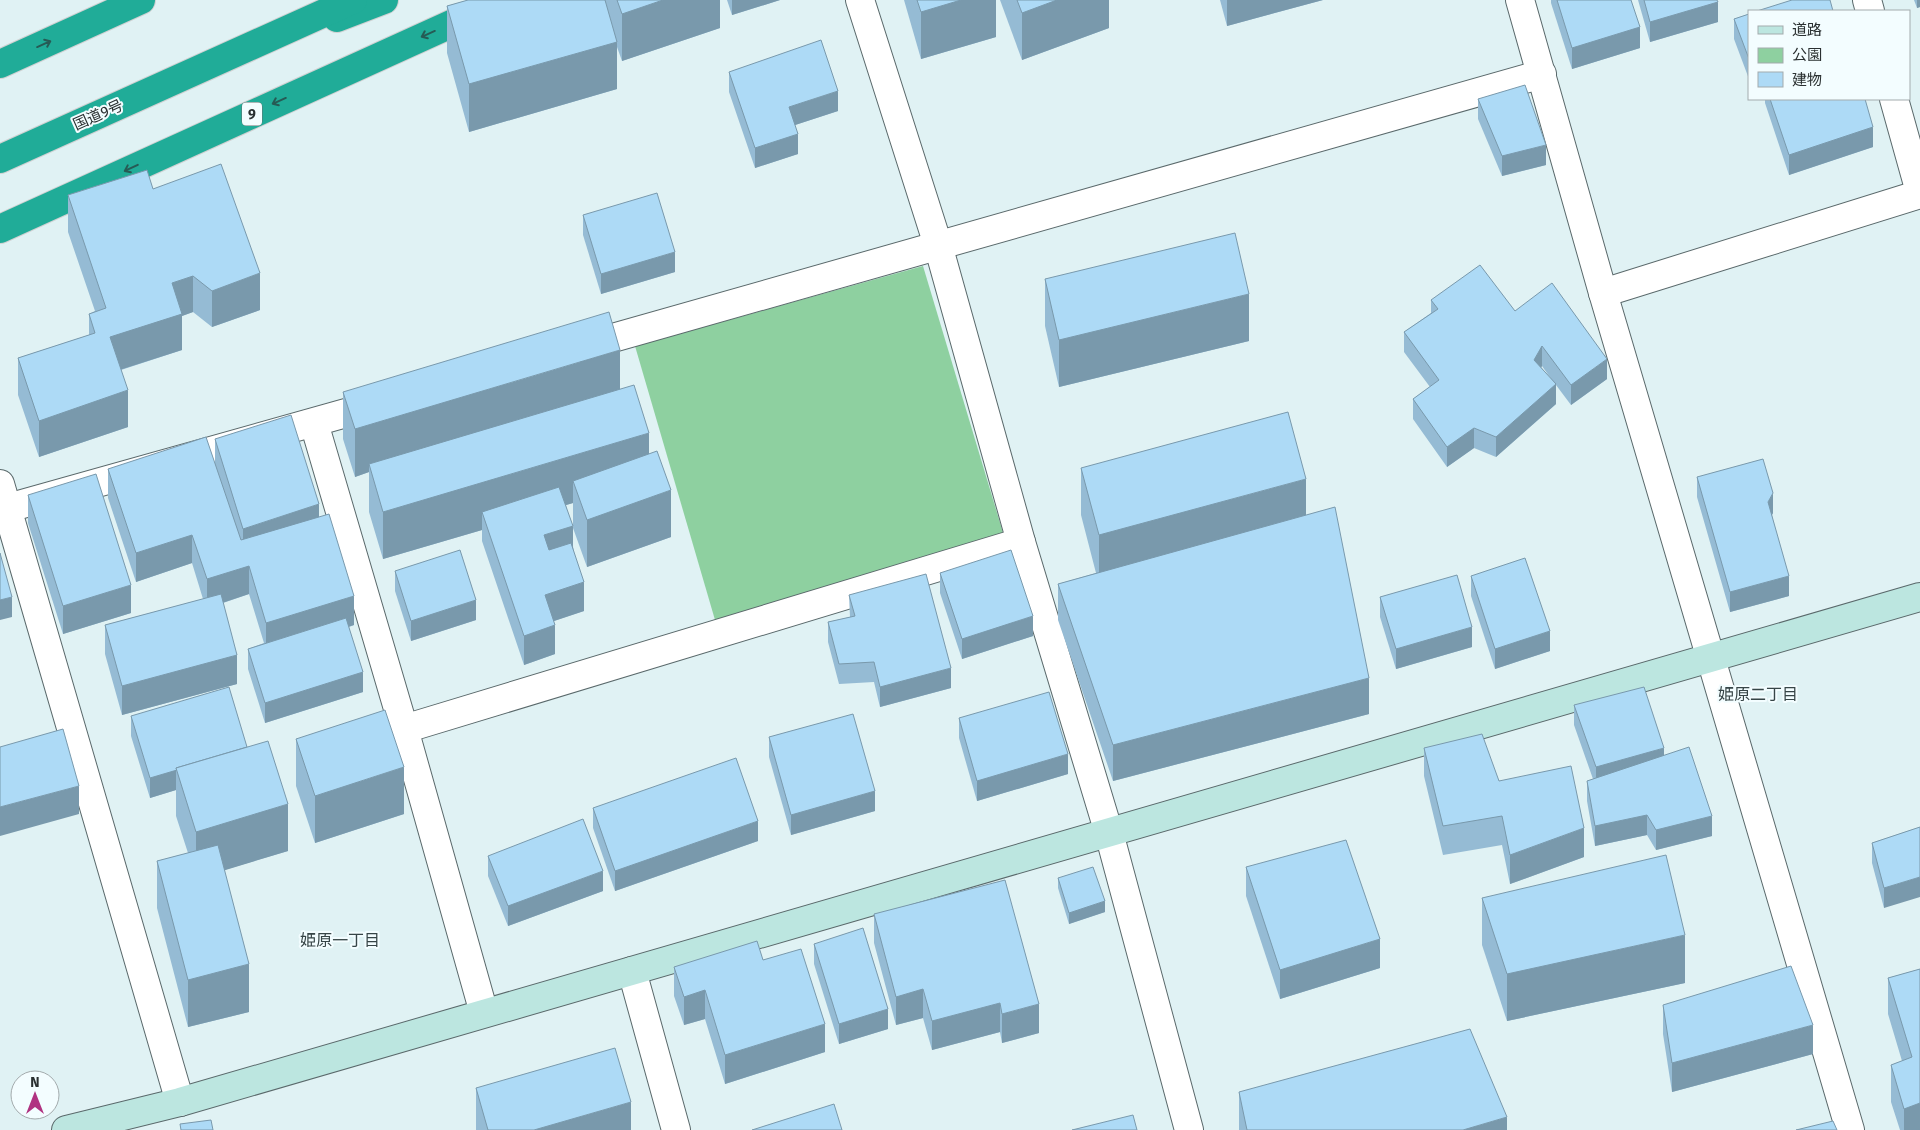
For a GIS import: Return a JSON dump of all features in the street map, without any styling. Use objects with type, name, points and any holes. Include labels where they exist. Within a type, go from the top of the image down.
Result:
[{"type":"highway","points":[[0,64],[141,0]]},
{"type":"highway","name":"国道9号","points":[[0,159],[353,0]]},
{"type":"highway","name":"国道9号","points":[[197,70],[384,0]]},
{"type":"highway","name":"9","points":[[0,229],[504,0]]},
{"type":"street","points":[[860,0],[938,245],[1021,542],[1109,833],[1189,1130]]},
{"type":"street","points":[[1520,0],[1604,293],[1848,1123],[1819,1125]]},
{"type":"street","points":[[554,354],[1542,74]]},
{"type":"street","points":[[1604,293],[1920,193],[1894,100]]},
{"type":"street","points":[[180,1102],[4,496],[314,423],[400,398]]},
{"type":"street","points":[[314,423],[404,729],[484,1013]]},
{"type":"street","points":[[404,729],[1021,542]]},
{"type":"street","points":[[66,1130],[180,1102],[1712,659],[1920,597]]},
{"type":"street","points":[[632,971],[676,1130]]},
{"type":"green space","points":[[923,266],[1004,536],[715,620],[635,346]]},
{"type":"building","points":[[468,0],[605,0],[617,42],[469,84],[447,6]]},
{"type":"building","points":[[617,0],[663,0],[622,14]]},
{"type":"building","points":[[917,0],[961,0],[921,12]]},
{"type":"building","points":[[1017,0],[1057,0],[1022,13]]},
{"type":"building","points":[[1557,0],[1631,0],[1640,27],[1572,48]]},
{"type":"building","points":[[1644,0],[1717,0],[1718,2],[1650,22]]},
{"type":"building","points":[[1792,0],[1830,0],[1833,10],[1760,10]]},
{"type":"building","points":[[1748,14],[1748,56],[1734,19]]},
{"type":"building","points":[[821,40],[838,91],[789,107],[798,134],[755,148],[729,72]]},
{"type":"building","points":[[1525,85],[1546,145],[1502,156],[1478,99]]},
{"type":"building","points":[[1770,100],[1865,100],[1873,127],[1789,155]]},
{"type":"building","points":[[221,164],[260,273],[212,291],[193,276],[172,283],[182,314],[110,337],[128,390],[39,421],[18,358],[95,333],[89,314],[106,308],[68,195],[147,170],[153,189]]},
{"type":"building","points":[[657,193],[675,252],[601,274],[583,215]]},
{"type":"building","points":[[1235,233],[1249,294],[1059,340],[1045,279]]},
{"type":"building","points":[[1480,265],[1515,311],[1552,283],[1607,359],[1571,385],[1542,346],[1534,360],[1556,384],[1496,437],[1474,428],[1447,447],[1413,399],[1439,380],[1404,332],[1438,309],[1431,300]]},
{"type":"building","points":[[609,312],[620,350],[355,429],[343,392]]},
{"type":"building","points":[[634,385],[649,433],[383,512],[369,464]]},
{"type":"building","points":[[1288,412],[1306,479],[1099,535],[1081,468]]},
{"type":"building","points":[[291,415],[319,504],[243,529],[215,439]]},
{"type":"building","points":[[206,437],[241,540],[329,514],[354,596],[266,623],[249,566],[207,579],[192,535],[136,553],[108,469]]},
{"type":"building","points":[[657,451],[671,490],[587,520],[573,481]]},
{"type":"building","points":[[1763,459],[1773,493],[1768,502],[1789,576],[1730,592],[1697,477]]},
{"type":"building","points":[[96,474],[131,585],[63,606],[28,495]]},
{"type":"building","points":[[559,487],[573,526],[544,535],[549,550],[571,543],[584,582],[545,595],[555,625],[524,636],[482,512]]},
{"type":"building","points":[[1335,507],[1369,678],[1113,745],[1058,584]]},
{"type":"building","points":[[460,550],[476,600],[411,621],[395,571]]},
{"type":"building","points":[[1011,550],[1033,616],[962,639],[940,573]]},
{"type":"building","points":[[0,553],[12,597],[0,600]]},
{"type":"building","points":[[1525,558],[1550,631],[1495,649],[1471,576]]},
{"type":"building","points":[[926,574],[951,668],[880,687],[874,662],[839,664],[828,622],[855,616],[849,595]]},
{"type":"building","points":[[1457,575],[1472,627],[1396,649],[1380,597]]},
{"type":"building","points":[[221,594],[237,655],[122,686],[105,625]]},
{"type":"building","points":[[346,618],[363,672],[265,703],[248,649]]},
{"type":"building","points":[[229,687],[247,747],[176,768],[177,770],[150,778],[131,716]]},
{"type":"building","points":[[1644,687],[1664,748],[1596,767],[1574,705]]},
{"type":"building","points":[[1049,692],[1068,754],[977,781],[959,718]]},
{"type":"building","points":[[385,710],[404,767],[315,796],[296,739]]},
{"type":"building","points":[[853,714],[875,791],[791,815],[769,737]]},
{"type":"building","points":[[63,729],[79,786],[0,807],[0,747]]},
{"type":"building","points":[[1482,734],[1499,781],[1571,766],[1584,828],[1510,855],[1502,816],[1443,826],[1424,748]]},
{"type":"building","points":[[268,741],[288,804],[196,832],[176,768]]},
{"type":"building","points":[[1689,747],[1712,816],[1656,830],[1647,815],[1595,826],[1587,781]]},
{"type":"building","points":[[736,758],[758,821],[615,871],[593,808]]},
{"type":"building","points":[[583,819],[603,871],[508,906],[488,856]]},
{"type":"building","points":[[1920,827],[1920,877],[1884,888],[1872,843]]},
{"type":"building","points":[[1346,840],[1380,939],[1280,970],[1246,867]]},
{"type":"building","points":[[218,845],[249,964],[188,980],[157,861]]},
{"type":"building","points":[[1666,855],[1685,935],[1507,974],[1482,898]]},
{"type":"building","points":[[1093,867],[1105,901],[1069,913],[1058,878]]},
{"type":"building","points":[[1005,880],[1039,1004],[1002,1014],[1000,1003],[932,1021],[923,989],[896,997],[874,914]]},
{"type":"building","points":[[863,928],[888,1009],[839,1024],[814,944]]},
{"type":"building","points":[[757,941],[763,960],[801,949],[825,1024],[725,1055],[705,990],[684,997],[674,967]]},
{"type":"building","points":[[1791,966],[1813,1025],[1672,1063],[1663,1005]]},
{"type":"building","points":[[1920,969],[1920,1103],[1904,1109],[1891,1065],[1912,1057],[1888,978]]},
{"type":"building","points":[[1470,1029],[1507,1117],[1463,1130],[1247,1130],[1239,1092]]},
{"type":"building","points":[[615,1048],[631,1102],[534,1130],[488,1130],[476,1088]]},
{"type":"building","points":[[834,1104],[842,1130],[752,1130]]},
{"type":"building","points":[[1133,1115],[1137,1130],[1072,1130]]},
{"type":"building","points":[[211,1120],[213,1130],[181,1130],[180,1124]]},
{"type":"building","points":[[1833,1121],[1837,1130],[1796,1130]]},
{"type":"district","name":"姫原二丁目","points":[[1758,694]]},
{"type":"district","name":"姫原一丁目","points":[[340,940]]}]
